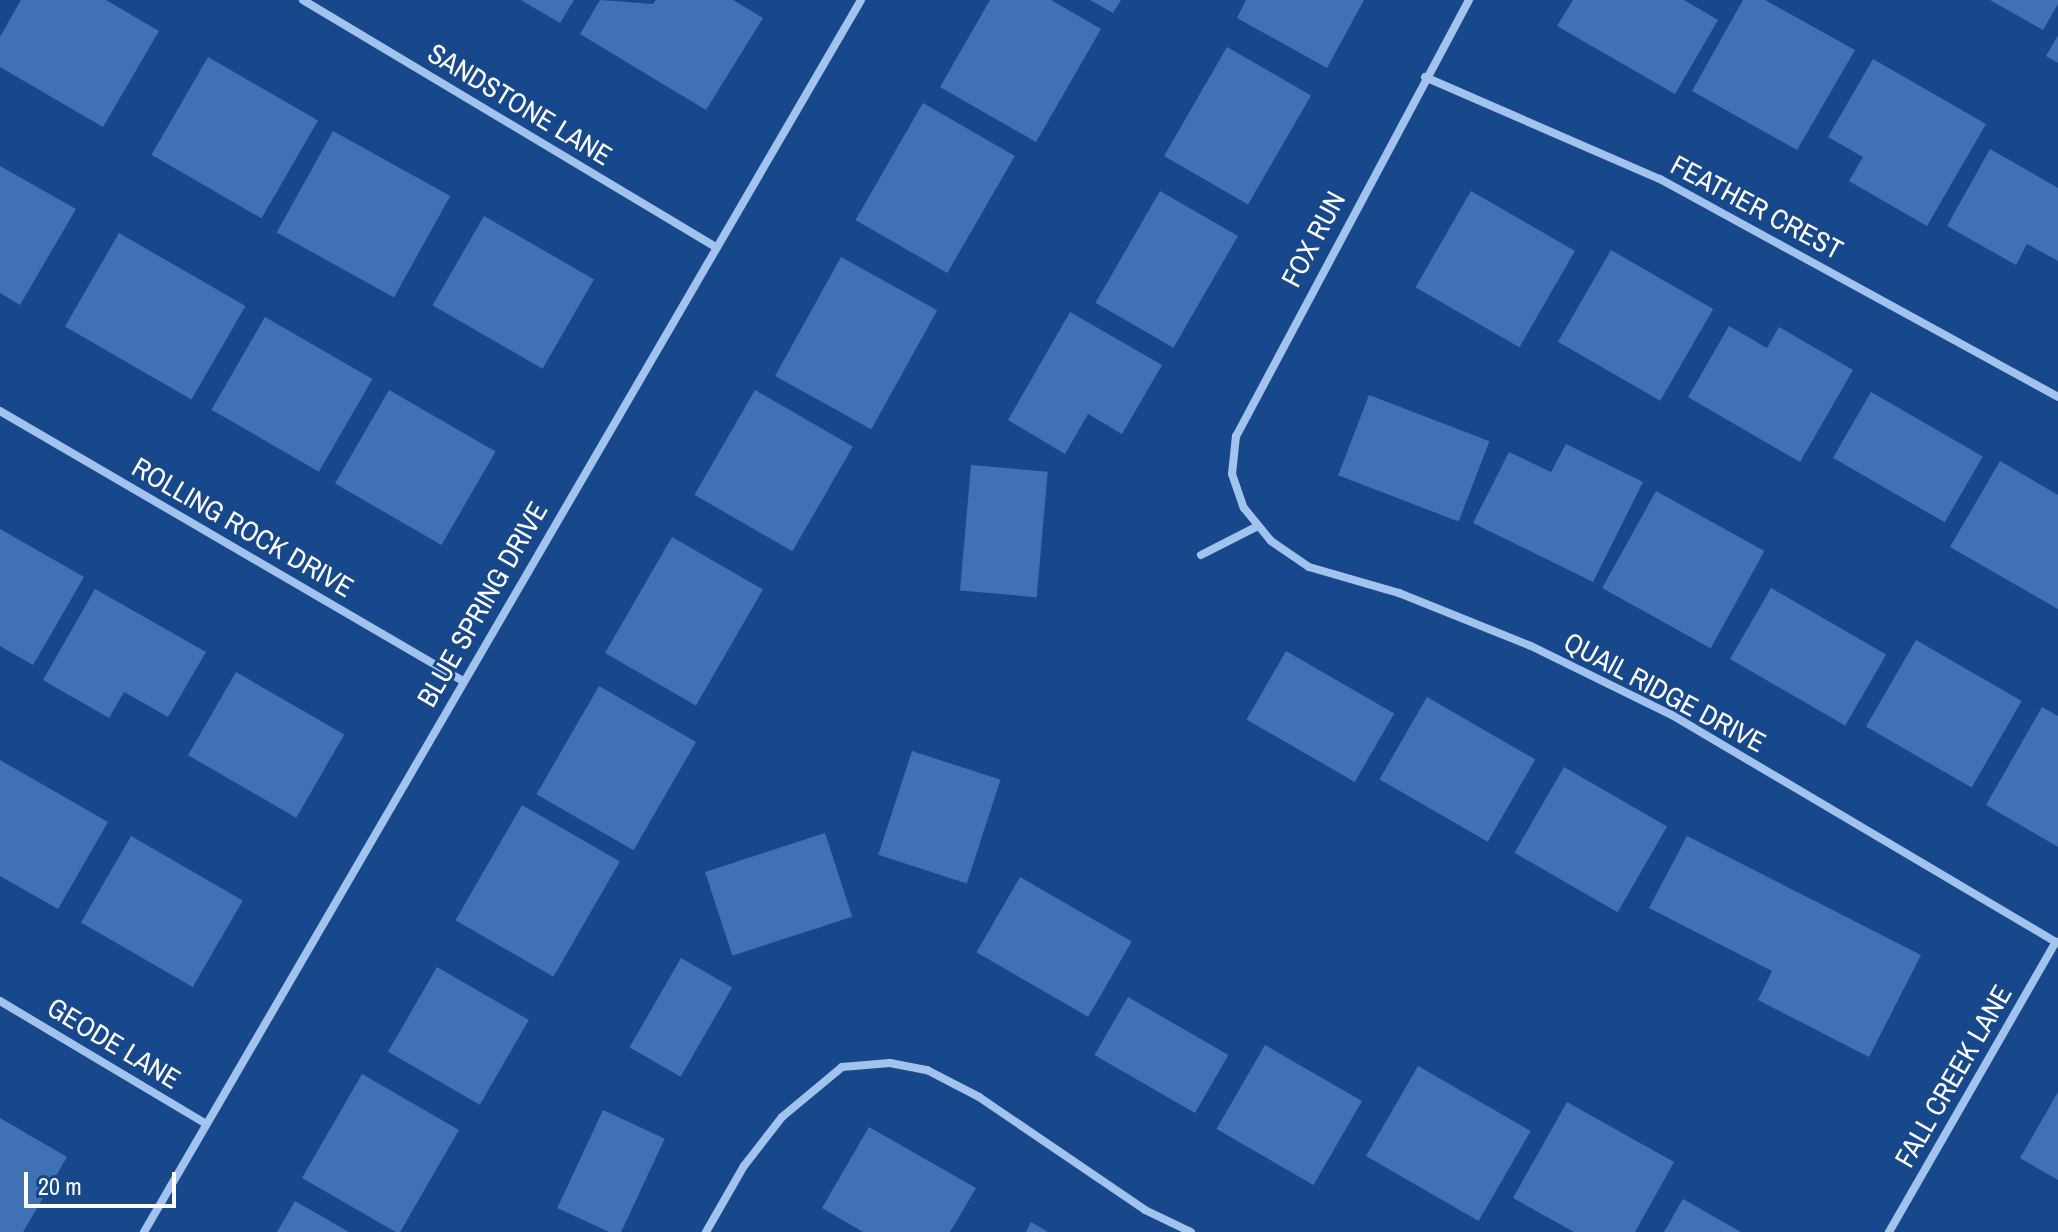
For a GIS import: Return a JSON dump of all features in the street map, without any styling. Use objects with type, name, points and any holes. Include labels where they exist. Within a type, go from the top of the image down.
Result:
[{"type":"street","name":"SANDSTONE LANE","points":[[303,0],[714,246]]},
{"type":"street","name":"BLUE SPRING DRIVE","points":[[144,1232],[714,246],[861,0]]},
{"type":"street","name":"FOX RUN","points":[[1244,508],[1232,474],[1236,436],[1425,77],[1469,0]]},
{"type":"street","name":"FEATHER CREST","points":[[1425,77],[1660,179],[2058,397]]},
{"type":"street","name":"ROLLING ROCK DRIVE","points":[[0,411],[463,681]]},
{"type":"street","name":"QUAIL RIDGE DRIVE","points":[[1244,508],[1256,527],[1309,567],[1399,593],[1531,646],[1672,715],[2057,942]]},
{"type":"street","points":[[1201,555],[1256,527]]},
{"type":"street","name":"FALL CREEK LANE","points":[[1889,1232],[2057,942]]},
{"type":"street","name":"GEODE LANE","points":[[0,1001],[205,1123]]},
{"type":"street","points":[[706,1232],[744,1166],[782,1117],[842,1067],[890,1063],[927,1070],[979,1097],[1145,1210],[1191,1232]]},
{"type":"building","points":[[21,0],[106,0],[159,31],[103,127],[0,67],[0,37]]},
{"type":"building","points":[[521,0],[574,0],[560,23]]},
{"type":"building","points":[[600,0],[653,4],[656,0],[733,0],[763,18],[706,110],[580,34]]},
{"type":"building","points":[[990,0],[1051,0],[1101,29],[1036,142],[940,87]]},
{"type":"building","points":[[1090,0],[1121,0],[1113,13]]},
{"type":"building","points":[[1246,0],[1364,0],[1327,68],[1237,18]]},
{"type":"building","points":[[1573,0],[1684,0],[1718,20],[1675,94],[1557,26]]},
{"type":"building","points":[[1743,0],[1765,0],[1855,50],[1797,150],[1692,91]]},
{"type":"building","points":[[1990,0],[2058,0],[2058,4],[2043,30]]},
{"type":"building","points":[[2058,35],[2058,63],[2046,56]]},
{"type":"building","points":[[1227,47],[1311,96],[1248,205],[1164,156]]},
{"type":"building","points":[[208,57],[318,120],[261,218],[152,155]]},
{"type":"building","points":[[1873,59],[1986,124],[1927,226],[1849,181],[1863,157],[1828,137]]},
{"type":"building","points":[[923,103],[1015,156],[947,273],[856,220]]},
{"type":"building","points":[[333,131],[450,196],[394,297],[277,232]]},
{"type":"building","points":[[1990,149],[2058,188],[2058,261],[2027,244],[2016,265],[1947,226]]},
{"type":"building","points":[[0,166],[76,209],[20,305],[0,293]]},
{"type":"building","points":[[1160,191],[1238,236],[1173,348],[1096,303]]},
{"type":"building","points":[[1471,191],[1575,251],[1519,347],[1416,287]]},
{"type":"building","points":[[484,216],[594,280],[542,369],[432,305]]},
{"type":"building","points":[[119,233],[245,306],[191,400],[65,327]]},
{"type":"building","points":[[1611,250],[1713,309],[1660,401],[1558,342]]},
{"type":"building","points":[[841,257],[937,310],[871,429],[775,376]]},
{"type":"building","points":[[1070,312],[1162,365],[1122,434],[1088,414],[1065,454],[1008,420]]},
{"type":"building","points":[[265,317],[372,379],[319,472],[212,410]]},
{"type":"building","points":[[1729,326],[1767,348],[1779,327],[1853,370],[1800,462],[1688,397]]},
{"type":"building","points":[[389,390],[496,452],[442,545],[335,484]]},
{"type":"building","points":[[755,390],[853,446],[792,551],[694,495]]},
{"type":"building","points":[[1871,392],[1983,456],[1945,522],[1833,458]]},
{"type":"building","points":[[1369,395],[1489,441],[1459,522],[1338,475]]},
{"type":"building","points":[[1566,444],[1643,482],[1593,582],[1473,523],[1509,452],[1551,472]]},
{"type":"building","points":[[2000,461],[2058,495],[2058,609],[1950,547]]},
{"type":"building","points":[[971,465],[1048,472],[1037,597],[960,591]]},
{"type":"building","points":[[1656,491],[1764,551],[1711,648],[1602,588]]},
{"type":"building","points":[[0,529],[84,577],[33,665],[0,646]]},
{"type":"building","points":[[672,537],[763,590],[696,706],[605,653]]},
{"type":"building","points":[[1771,588],[1886,654],[1845,726],[1730,659]]},
{"type":"building","points":[[95,589],[206,652],[168,717],[124,692],[109,718],[43,680]]},
{"type":"building","points":[[1916,640],[2022,701],[1972,788],[1866,727]]},
{"type":"building","points":[[1286,651],[1394,713],[1355,782],[1246,719]]},
{"type":"building","points":[[236,672],[344,734],[296,818],[188,755]]},
{"type":"building","points":[[599,686],[696,742],[633,850],[536,794]]},
{"type":"building","points":[[1427,697],[1535,760],[1488,842],[1380,779]]},
{"type":"building","points":[[2042,707],[2058,716],[2058,847],[1986,805]]},
{"type":"building","points":[[912,751],[1000,780],[967,883],[878,855]]},
{"type":"building","points":[[0,760],[108,822],[58,909],[0,876]]},
{"type":"building","points":[[1564,767],[1667,826],[1618,912],[1514,853]]},
{"type":"building","points":[[522,805],[620,861],[553,977],[456,920]]},
{"type":"building","points":[[825,833],[852,917],[732,956],[705,872]]},
{"type":"building","points":[[131,836],[243,900],[193,987],[81,923]]},
{"type":"building","points":[[1687,836],[1921,955],[1869,1057],[1758,1000],[1772,971],[1649,908]]},
{"type":"building","points":[[1020,877],[1132,942],[1088,1017],[976,952]]},
{"type":"building","points":[[681,958],[732,988],[681,1077],[630,1047]]},
{"type":"building","points":[[437,967],[529,1020],[480,1105],[388,1052]]},
{"type":"building","points":[[1128,997],[1228,1055],[1195,1113],[1094,1055]]},
{"type":"building","points":[[1265,1045],[1362,1101],[1313,1185],[1216,1129]]},
{"type":"building","points":[[1418,1066],[1531,1131],[1479,1221],[1366,1156]]},
{"type":"building","points":[[362,1074],[459,1130],[400,1232],[302,1178]]},
{"type":"building","points":[[2058,1092],[2058,1180],[2020,1158]]},
{"type":"building","points":[[1567,1102],[1674,1162],[1635,1232],[1574,1232],[1513,1198]]},
{"type":"building","points":[[603,1110],[665,1139],[621,1232],[609,1232],[557,1208]]},
{"type":"building","points":[[0,1118],[67,1157],[23,1232],[0,1232]]},
{"type":"building","points":[[869,1127],[976,1188],[950,1232],[863,1232],[822,1208]]},
{"type":"building","points":[[1683,1199],[1741,1232],[1664,1232]]},
{"type":"building","points":[[295,1201],[349,1232],[277,1232]]},
{"type":"building","points":[[1031,1222],[1048,1232],[1026,1232]]}]
